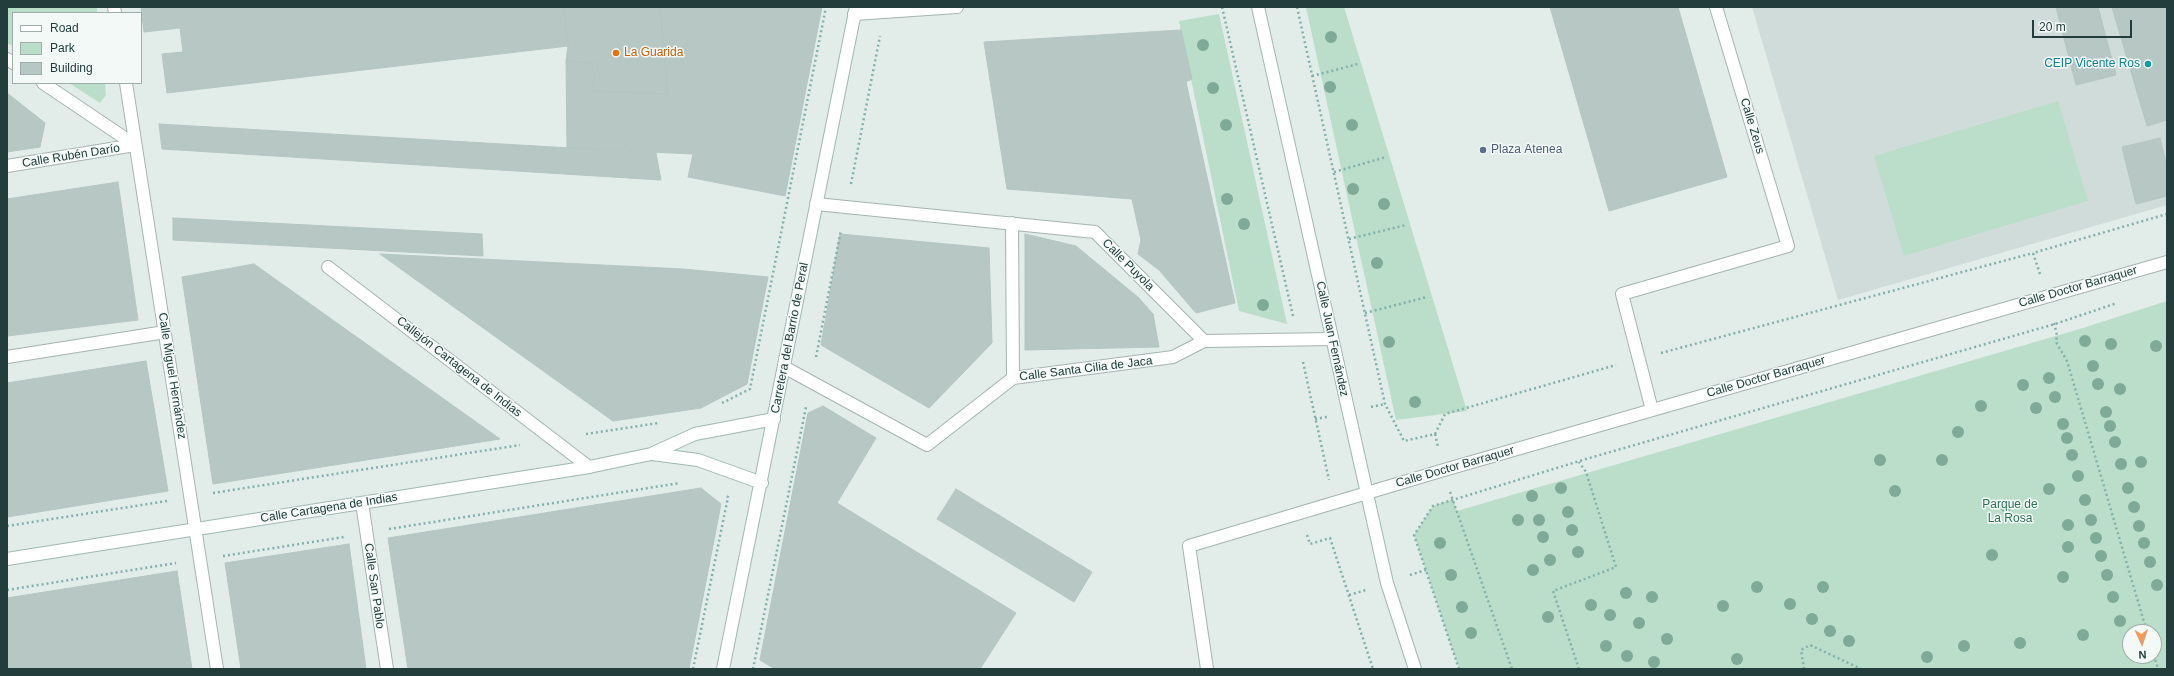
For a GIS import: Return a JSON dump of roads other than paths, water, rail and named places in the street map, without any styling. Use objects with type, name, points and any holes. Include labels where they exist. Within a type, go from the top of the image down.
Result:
[{"type":"street","points":[[855,10],[884,12],[956,7]]},
{"type":"street","name":"Calle Juan Fernández","points":[[1258,7],[1386,583],[1415,669]]},
{"type":"street","name":"Calle Zeus","points":[[1652,410],[1622,294],[1788,246],[1716,7]]},
{"type":"street","name":"Carretera del Barrio de Peral","points":[[723,669],[762,483],[855,10]]},
{"type":"street","points":[[44,84],[136,145]]},
{"type":"street","name":"Calle Miguel Hernández","points":[[126,84],[217,669]]},
{"type":"street","name":"Calle Rubén Darío","points":[[7,166],[136,145]]},
{"type":"street","name":"Calle Puyola","points":[[816,204],[1095,232],[1204,341]]},
{"type":"street","points":[[1012,223],[1013,378]]},
{"type":"street","name":"Calle Doctor Barraquer","points":[[1366,493],[2167,262]]},
{"type":"street","name":"Callejón Cartagena de Indias","points":[[328,267],[589,467]]},
{"type":"street","points":[[7,357],[165,332]]},
{"type":"street","name":"Calle Santa Cilia de Jaca","points":[[784,367],[927,445],[1013,378],[1173,357],[1204,341],[1332,339]]},
{"type":"street","name":"Calle Cartagena de Indias","points":[[7,558],[589,467],[651,454],[695,434],[774,419]]},
{"type":"street","name":"Calle Cartagena de Indias","points":[[651,454],[698,460],[762,483]]},
{"type":"street","points":[[1207,669],[1189,546],[1366,493]]},
{"type":"street","name":"Calle San Pablo","points":[[362,503],[387,669]]},
{"type":"place","name":"La Guarida","points":[[616,53]]},
{"type":"place","name":"CEIP Vicente Ros","points":[[2148,64]]},
{"type":"place","name":"Plaza Atenea","points":[[1483,150]]},
{"type":"park label","name":"Parque de La Rosa","points":[[2010,512]]}]
